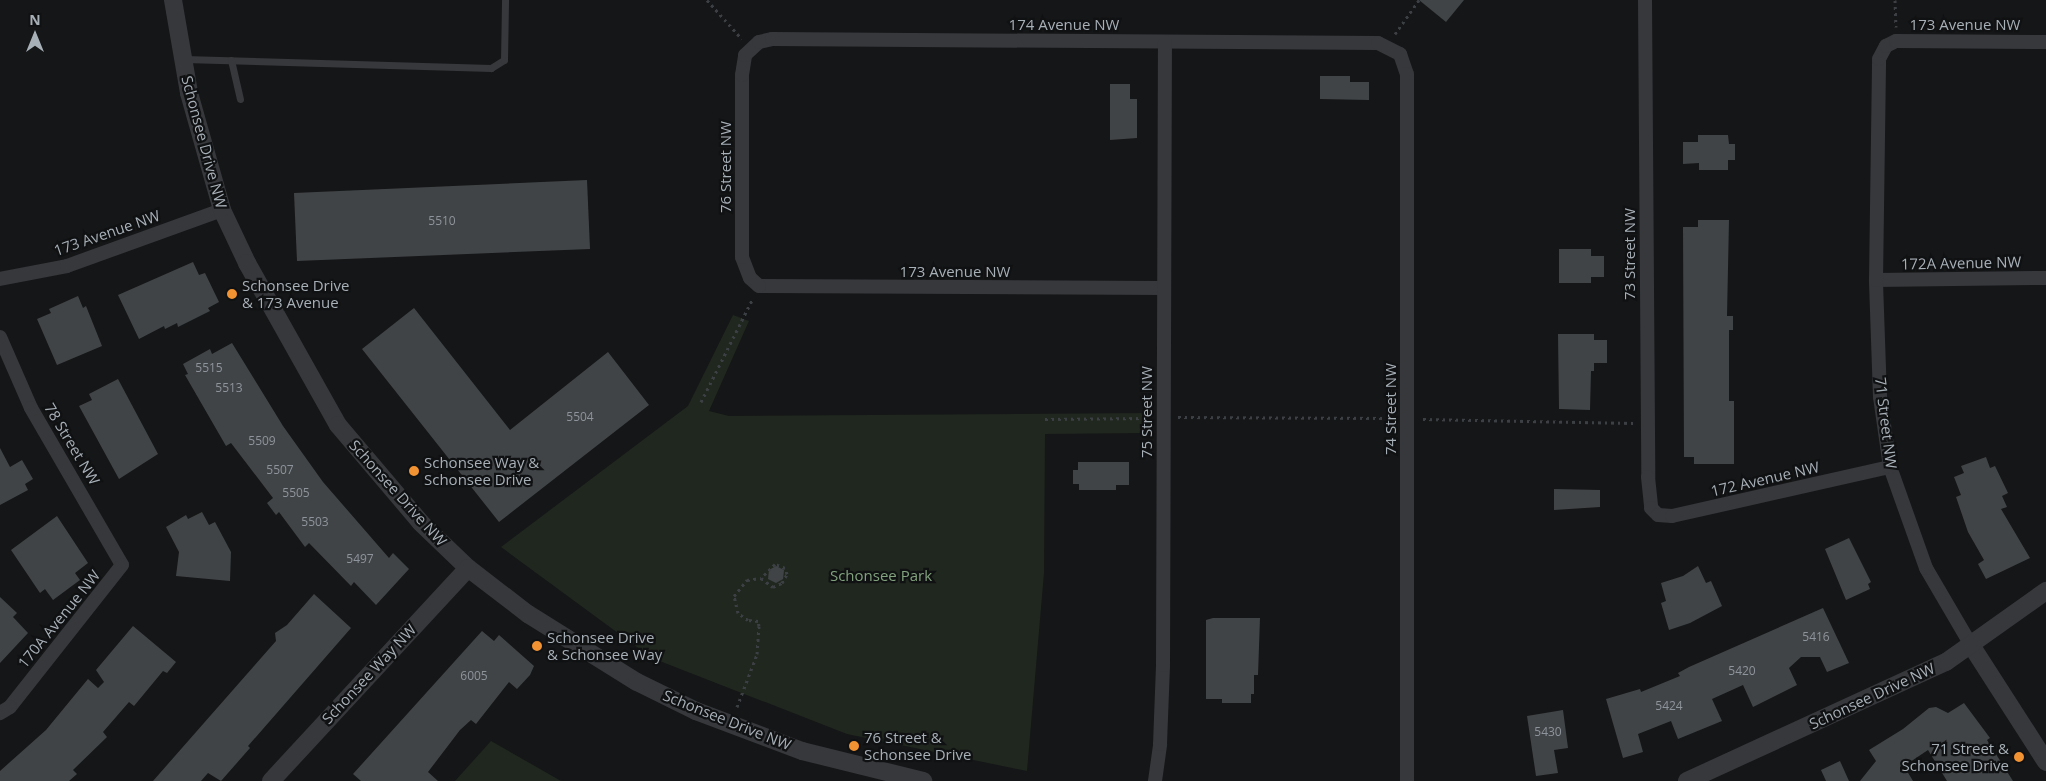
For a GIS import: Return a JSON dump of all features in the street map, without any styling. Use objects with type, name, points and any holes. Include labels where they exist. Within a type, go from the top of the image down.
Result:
[{"type":"street","name":"Schonsee Drive NW","points":[[173,0],[183,59],[222,210],[271,309],[338,425],[421,523],[468,568],[528,614],[637,682],[696,711],[802,751],[923,781]]},
{"type":"street","name":"73 Street NW","points":[[1645,0],[1647,423],[1651,508]]},
{"type":"street","name":"174 Avenue NW","points":[[748,52],[759,42],[772,39],[1388,45]]},
{"type":"street","name":"75 Street NW","points":[[1155,781],[1162,690],[1165,42]]},
{"type":"street","name":"173 Avenue NW","points":[[1891,43],[2046,42]]},
{"type":"street","name":"71 Street NW","points":[[1891,43],[1879,59],[1876,280],[1880,397],[1890,467],[1926,568],[1971,645],[2046,762]]},
{"type":"street","name":"74 Street NW","points":[[1388,45],[1400,54],[1407,74],[1407,781]]},
{"type":"street","name":"76 Street NW","points":[[748,52],[742,75],[742,257],[754,282]]},
{"type":"street","name":"173 Avenue NW","points":[[0,279],[67,266],[222,210]]},
{"type":"street","name":"172A Avenue NW","points":[[1876,280],[2046,278]]},
{"type":"street","name":"173 Avenue NW","points":[[754,282],[1164,288]]},
{"type":"street","name":"78 Street NW","points":[[0,337],[31,408],[122,565]]},
{"type":"street","name":"172 Avenue NW","points":[[1651,508],[1658,515],[1672,516],[1890,467]]},
{"type":"street","name":"170A Avenue NW","points":[[0,713],[10,707],[122,565]]},
{"type":"street","name":"Schonsee Way NW","points":[[271,781],[468,568]]},
{"type":"street","name":"Schonsee Drive NW","points":[[1687,781],[1907,682],[1971,645],[2046,591]]},
{"type":"lane","points":[[183,59],[491,68],[504,60],[505,0]]},
{"type":"lane","points":[[232,60],[240,100]]},
{"type":"path","points":[[706,0],[748,52]]},
{"type":"path","points":[[1388,45],[1419,0]]},
{"type":"path","points":[[1891,43],[1895,0]]},
{"type":"path","points":[[701,402],[754,282]]},
{"type":"path","points":[[1044,420],[1163,417],[1407,418],[1647,423]]},
{"type":"path","points":[[737,707],[757,654],[758,621],[748,620],[738,613],[734,596],[740,584],[761,578],[770,565],[775,564],[785,568],[787,574],[782,583],[773,587],[761,578]]},
{"type":"green space","name":"Schonsee Park","points":[[733,315],[749,321],[709,411],[729,416],[1146,413],[1145,433],[1045,434],[1044,573],[1027,771],[847,734],[652,658],[501,547],[688,406]]},
{"type":"green space","points":[[491,741],[561,781],[455,781]]},
{"type":"building","points":[[1419,0],[1464,0],[1446,22]]},
{"type":"building","points":[[1320,76],[1350,76],[1350,82],[1369,82],[1369,100],[1320,99]]},
{"type":"building","points":[[1110,84],[1130,84],[1130,99],[1137,99],[1137,138],[1110,140]]},
{"type":"building","points":[[1698,135],[1728,135],[1729,144],[1735,144],[1735,160],[1728,160],[1728,170],[1699,170],[1699,163],[1683,164],[1683,142],[1698,142]]},
{"type":"building","points":[[587,180],[590,249],[297,261],[294,193]]},
{"type":"building","points":[[1698,220],[1729,220],[1727,316],[1733,316],[1733,330],[1729,330],[1729,401],[1734,401],[1734,464],[1694,464],[1694,457],[1684,457],[1683,227],[1698,227]]},
{"type":"building","points":[[1559,249],[1591,249],[1591,256],[1604,256],[1604,277],[1591,277],[1591,283],[1559,283]]},
{"type":"building","points":[[193,262],[199,275],[205,273],[219,302],[208,308],[210,311],[178,327],[177,323],[165,329],[164,326],[139,339],[118,295]]},
{"type":"building","points":[[78,296],[83,308],[86,306],[102,346],[57,365],[37,319],[51,313],[49,309]]},
{"type":"building","points":[[414,308],[510,430],[608,352],[649,405],[499,522],[362,349]]},
{"type":"building","points":[[1558,334],[1594,334],[1594,340],[1607,340],[1607,363],[1594,363],[1594,371],[1591,371],[1590,410],[1559,409]]},
{"type":"building","points":[[232,343],[283,426],[323,482],[389,558],[393,553],[409,569],[376,605],[354,582],[351,586],[309,543],[305,547],[279,512],[276,515],[267,503],[273,498],[231,443],[226,446],[185,375],[188,374],[183,364],[210,349],[212,354]]},
{"type":"building","points":[[118,379],[158,454],[119,479],[79,406],[92,400],[89,394]]},
{"type":"building","points":[[0,448],[10,467],[22,460],[33,479],[25,484],[28,490],[0,505]]},
{"type":"building","points":[[1986,457],[1990,468],[1995,466],[2008,493],[2002,496],[2007,507],[2001,509],[2030,558],[1986,579],[1978,564],[1984,560],[1968,532],[1956,497],[1961,495],[1954,477],[1964,473],[1961,466]]},
{"type":"building","points":[[1078,462],[1129,462],[1129,485],[1116,485],[1116,490],[1079,490],[1079,484],[1073,484],[1073,470],[1078,470]]},
{"type":"building","points":[[1554,489],[1600,490],[1600,507],[1554,510]]},
{"type":"building","points":[[202,512],[209,525],[215,522],[231,552],[230,581],[176,576],[179,552],[166,527],[186,515],[188,519]]},
{"type":"building","points":[[57,516],[88,563],[75,573],[80,580],[53,600],[45,589],[40,593],[11,550]]},
{"type":"building","points":[[1849,538],[1871,582],[1868,584],[1870,589],[1846,600],[1825,549]]},
{"type":"building","points":[[776,566],[784,570],[783,579],[776,583],[768,579],[769,570]]},
{"type":"building","points":[[1698,566],[1706,583],[1711,581],[1722,606],[1690,623],[1669,630],[1661,603],[1666,601],[1661,583],[1683,576]]},
{"type":"building","points":[[314,594],[351,628],[248,746],[250,748],[221,781],[208,773],[201,781],[153,781],[276,641],[275,633],[287,625]]},
{"type":"building","points":[[0,597],[17,613],[13,617],[28,633],[0,663]]},
{"type":"building","points":[[1823,608],[1849,663],[1827,672],[1820,657],[1801,657],[1789,668],[1797,685],[1753,707],[1743,685],[1712,699],[1722,721],[1678,739],[1671,721],[1638,734],[1643,752],[1623,758],[1606,699],[1640,689],[1641,692],[1680,676],[1678,673],[1689,667]]},
{"type":"building","points":[[1213,618],[1260,618],[1258,675],[1254,675],[1254,694],[1251,694],[1251,703],[1222,703],[1222,699],[1206,699],[1206,620]]},
{"type":"building","points":[[133,626],[176,662],[167,673],[163,671],[134,706],[129,702],[103,732],[107,737],[73,770],[77,774],[69,781],[0,781],[0,771],[46,730],[88,679],[98,688],[104,682],[96,670]]},
{"type":"building","points":[[482,631],[494,641],[499,635],[534,666],[530,675],[517,689],[509,682],[476,724],[471,720],[460,730],[428,772],[438,781],[361,781],[353,774]]},
{"type":"building","points":[[1964,703],[1990,738],[1987,740],[2013,781],[1947,781],[1928,750],[1904,766],[1913,781],[1860,781],[1876,761],[1869,750],[1903,729],[1929,708],[1936,707],[1948,713]]},
{"type":"building","points":[[1563,710],[1568,748],[1554,750],[1558,773],[1536,776],[1527,716]]},
{"type":"building","points":[[1840,761],[1849,781],[1826,781],[1821,770]]},
{"type":"place","name":"Schonsee Drive & 173 Avenue","points":[[232,294]]},
{"type":"place","name":"Schonsee Way & Schonsee Drive","points":[[414,471]]},
{"type":"place","name":"Schonsee Drive & Schonsee Way","points":[[537,646]]},
{"type":"place","name":"76 Street & Schonsee Drive","points":[[854,746]]},
{"type":"place","name":"71 Street & Schonsee Drive","points":[[2019,757]]}]
